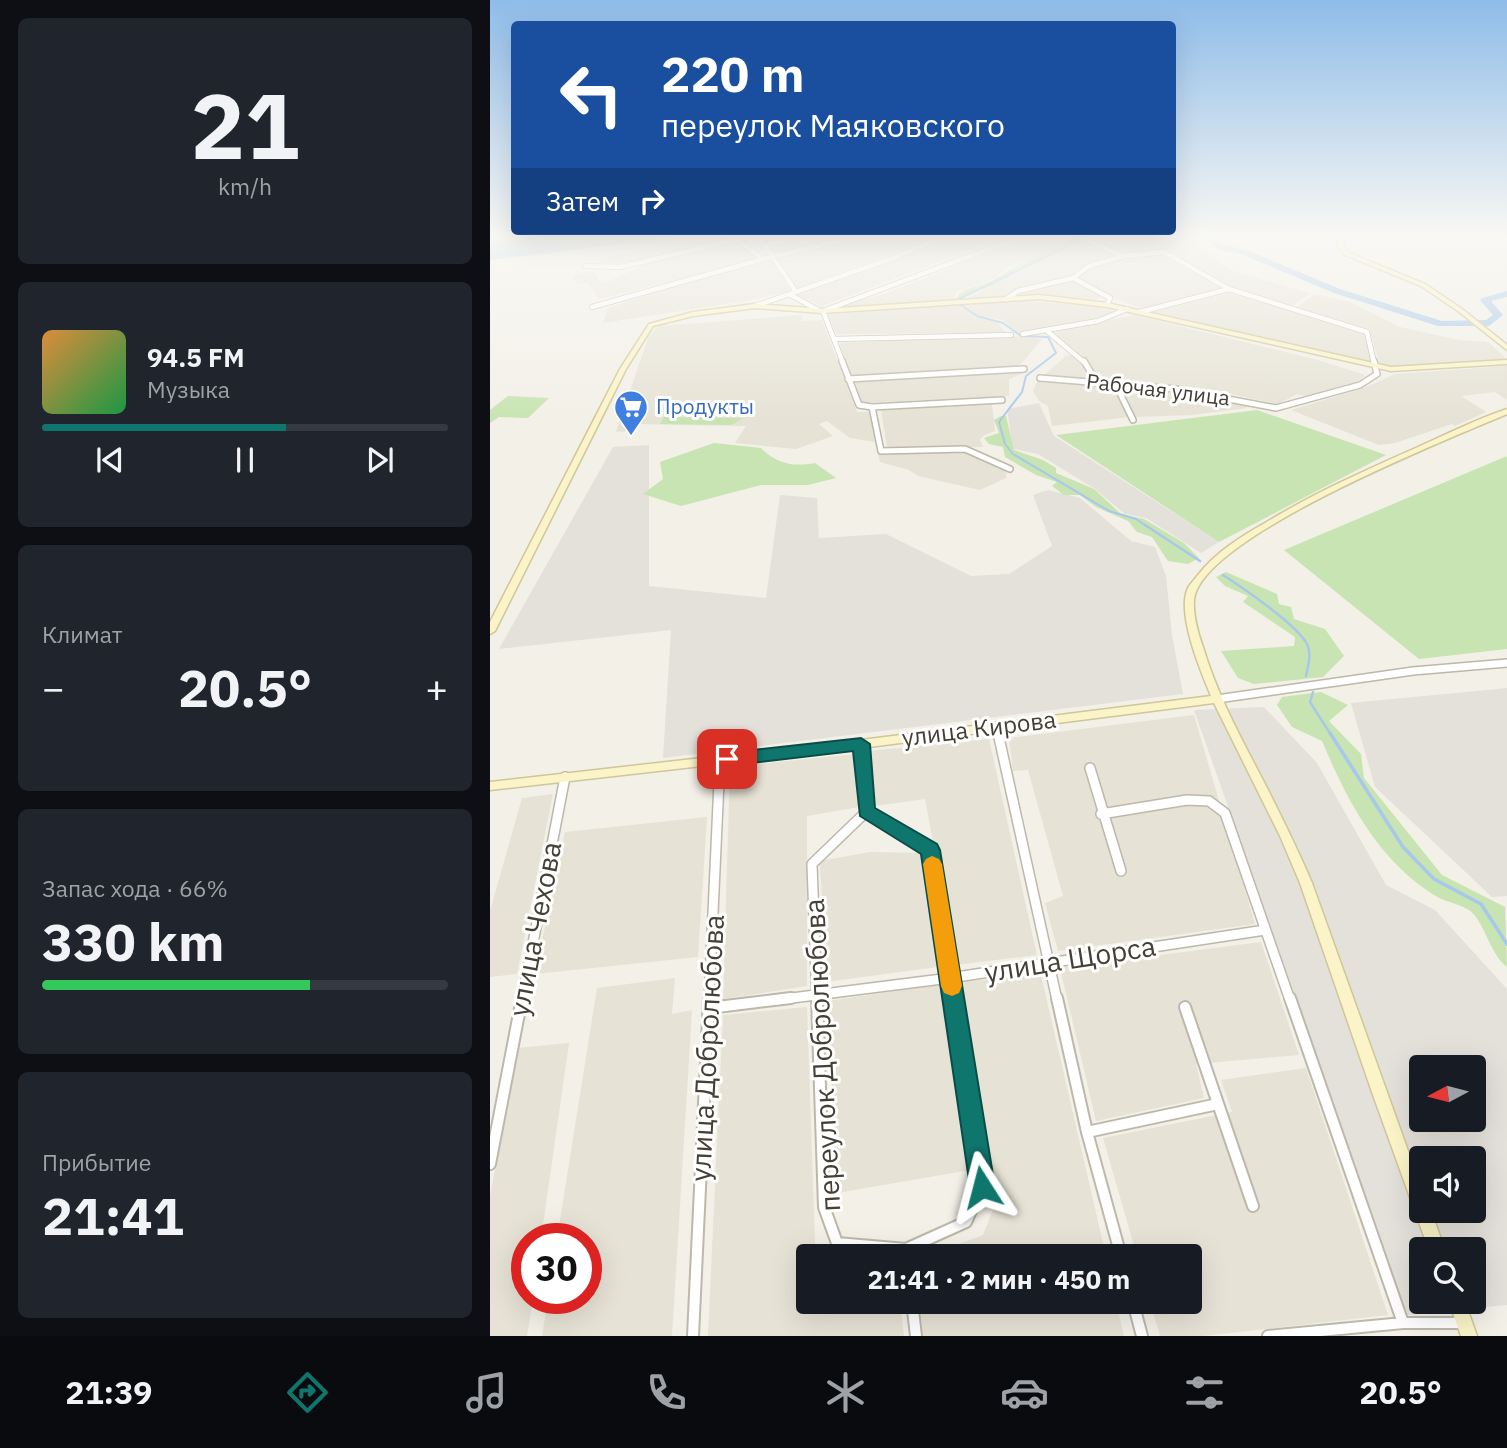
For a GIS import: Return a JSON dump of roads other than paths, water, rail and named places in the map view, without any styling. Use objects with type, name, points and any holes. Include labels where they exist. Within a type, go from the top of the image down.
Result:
[{"type":"street","points":[[592,307],[630,296]]},
{"type":"street","points":[[755,306],[782,296]]},
{"type":"street","points":[[794,296],[820,310],[859,405],[872,407],[1002,400]]},
{"type":"street","points":[[820,310],[861,296]]},
{"type":"street","points":[[1006,299],[1010,296]]},
{"type":"street","points":[[1107,296],[1111,301],[1107,305]]},
{"type":"street","points":[[1140,312],[1201,296]]},
{"type":"street","points":[[1253,296],[1367,332],[1376,366]]},
{"type":"street","points":[[1440,296],[1507,348]]},
{"type":"street","points":[[490,631],[614,385],[641,336],[651,325],[693,314],[755,306],[820,310],[1063,298],[1127,309],[1376,366],[1404,370],[1507,362]]},
{"type":"street","points":[[1023,334],[1115,316],[1127,309]]},
{"type":"street","points":[[1047,331],[1081,357],[1096,381]]},
{"type":"street","points":[[834,339],[1011,335]]},
{"type":"street","name":"Рабочая улица","points":[[1040,378],[1175,388],[1276,408],[1360,385],[1377,374],[1376,366]]},
{"type":"street","points":[[848,379],[1024,369]]},
{"type":"street","points":[[1116,385],[1133,420]]},
{"type":"street","points":[[872,407],[881,451],[965,449],[1010,469]]},
{"type":"street","points":[[1409,1173],[1304,879],[1217,699],[1192,627],[1189,600],[1192,589],[1210,563],[1262,527],[1303,504],[1507,411]]},
{"type":"street","points":[[1217,699],[1413,671],[1507,663]]},
{"type":"street","name":"улица Кирова","points":[[490,786],[861,744],[1217,699]]},
{"type":"street","points":[[996,726],[1087,1132],[1118,1244]]},
{"type":"street","points":[[861,744],[867,811],[930,850],[982,1187],[966,1222],[924,1244]]},
{"type":"street","name":"улица Добролюбова","points":[[693,1336],[720,760]]},
{"type":"street","points":[[1090,768],[1101,814],[1121,871]]},
{"type":"street","name":"улица Чехова","points":[[490,1164],[565,777]]},
{"type":"street","points":[[1101,814],[1187,800],[1209,802],[1225,813],[1403,1323]]},
{"type":"street","name":"переулок Добролюбова","points":[[850,1244],[837,1242],[824,1207],[812,864],[867,811]]},
{"type":"street","name":"улица Щорса","points":[[709,1008],[950,978],[1265,930]]},
{"type":"street","points":[[1185,1007],[1253,1206]]},
{"type":"street","points":[[1087,1132],[1219,1104]]},
{"type":"street","points":[[913,1314],[916,1336]]},
{"type":"street","points":[[1136,1314],[1142,1336]]},
{"type":"street","points":[[1268,1336],[1403,1323],[1466,1329]]},
{"type":"waterway","points":[[959,299],[964,296]]},
{"type":"waterway","points":[[1354,296],[1441,324],[1489,323],[1498,315],[1485,300],[1498,296]]},
{"type":"waterway","points":[[961,305],[977,316],[1003,323],[1021,336],[1048,337],[1056,353],[1026,376],[1022,392],[999,422],[1005,444],[1013,454],[1109,511],[1136,519],[1145,525]]},
{"type":"waterway","points":[[1145,525],[1200,561]]},
{"type":"waterway","points":[[1223,575],[1268,607],[1301,636],[1309,652],[1306,676]]},
{"type":"waterway","points":[[1313,692],[1310,702],[1331,735]]},
{"type":"waterway","points":[[1330,733],[1403,847],[1434,879],[1481,904],[1507,944]]},
{"type":"place","name":"Продукты","points":[[631,437]]}]
